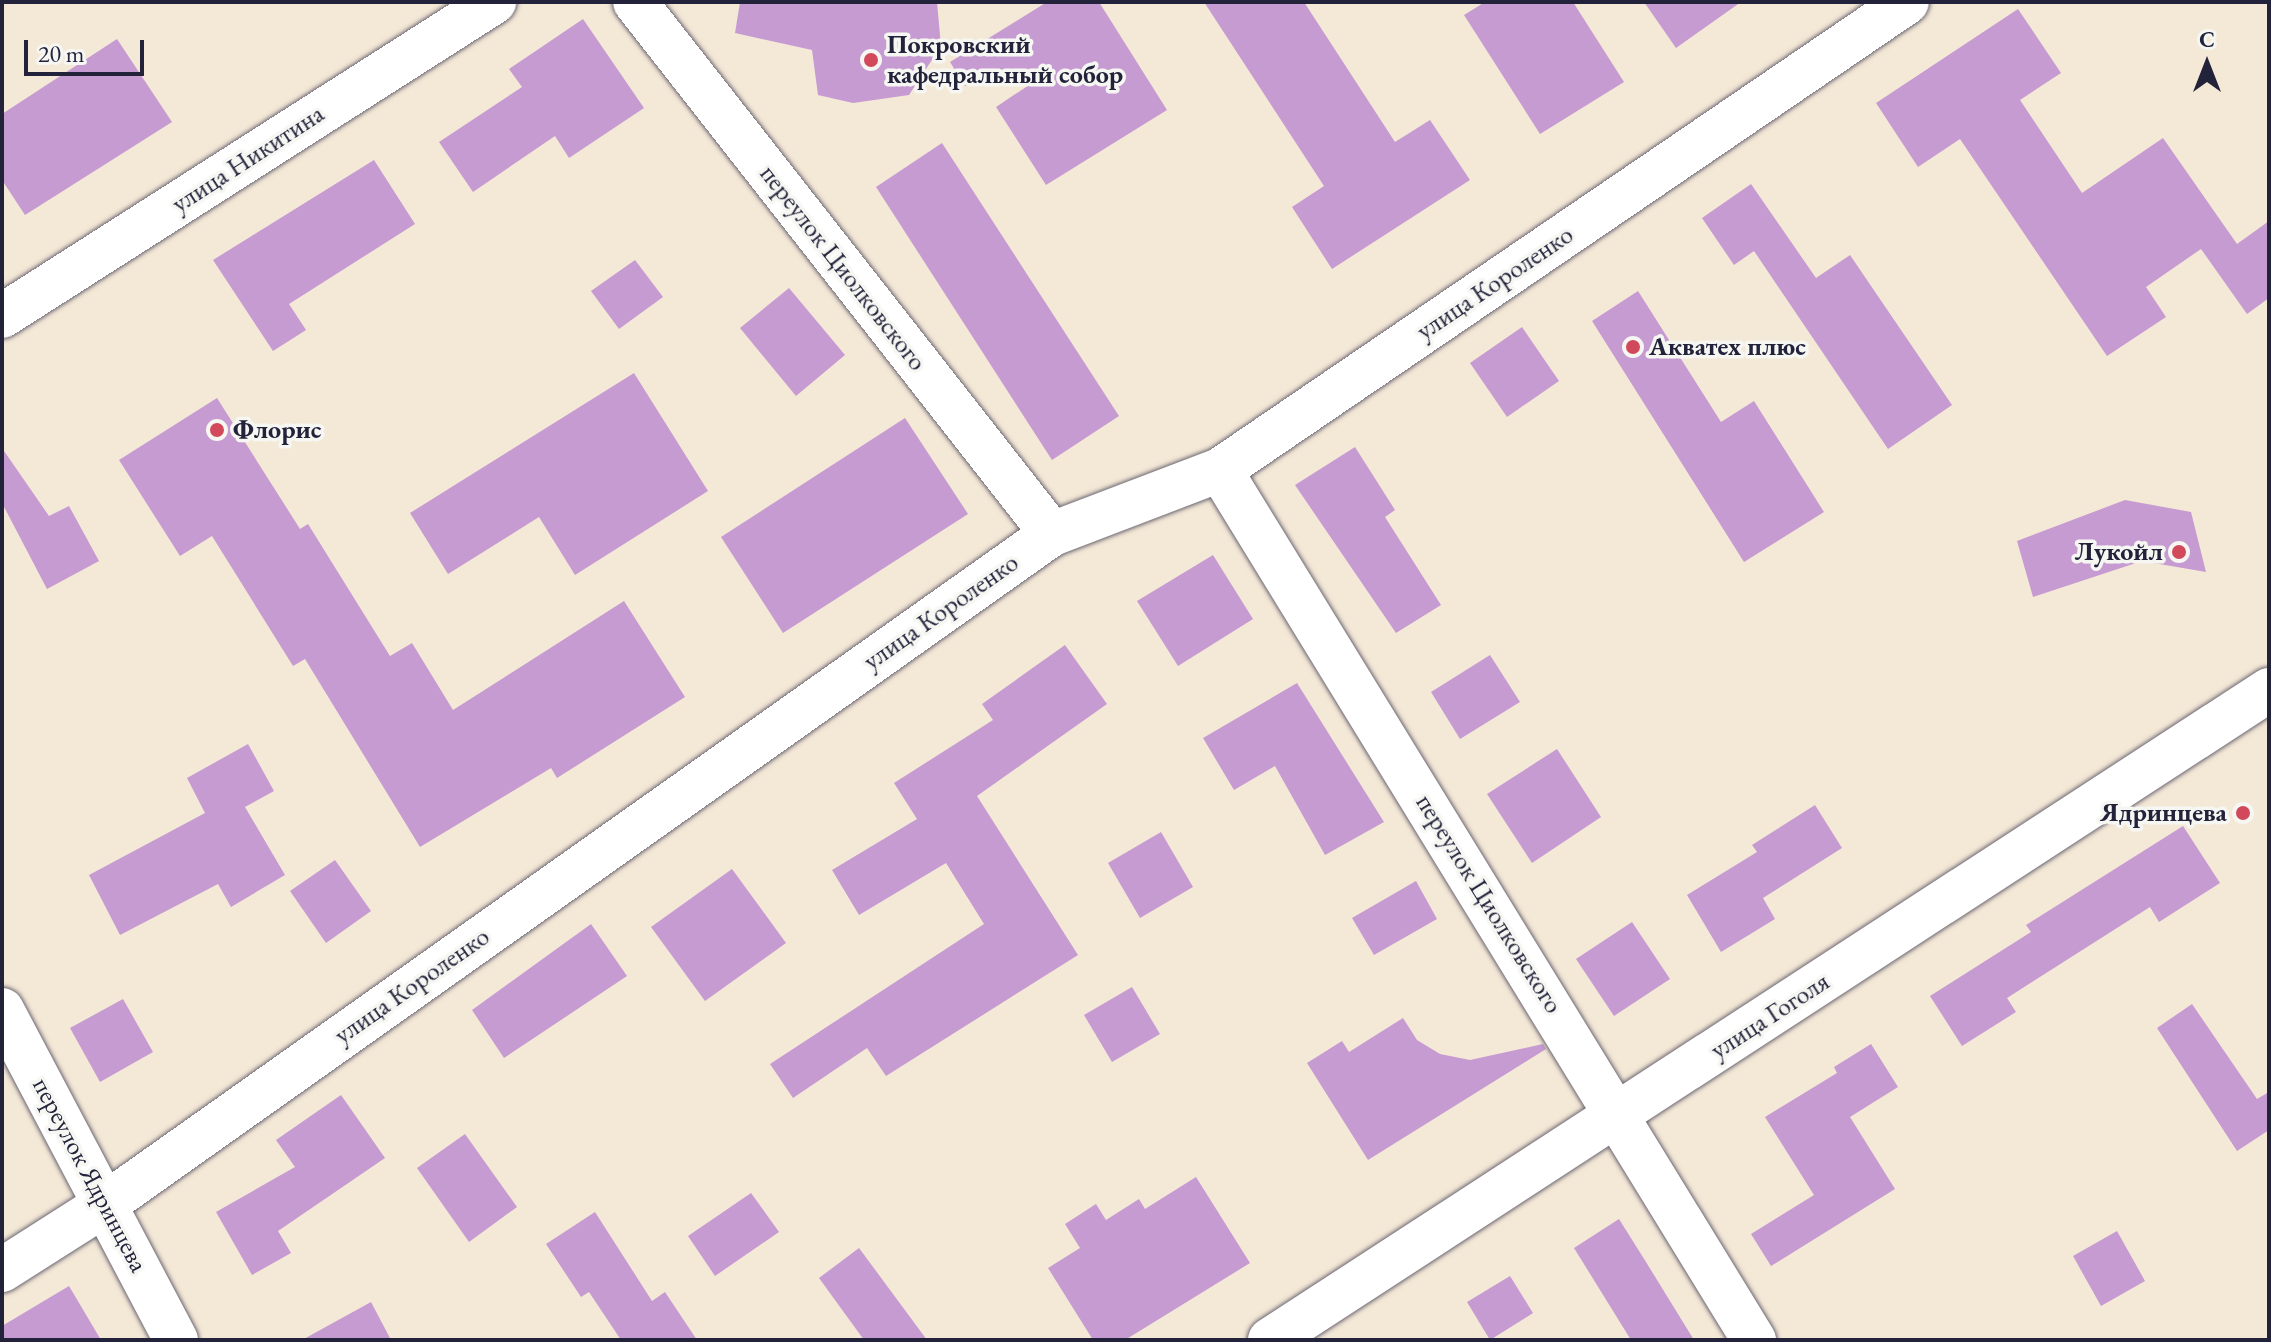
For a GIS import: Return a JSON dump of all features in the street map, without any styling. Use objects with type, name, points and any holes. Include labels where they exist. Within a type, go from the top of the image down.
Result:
[{"type":"street","name":"улица Никитина","points":[[2,316],[494,2]]},
{"type":"street","name":"переулок Циолковского","points":[[635,2],[1052,534]]},
{"type":"street","name":"улица Короленко","points":[[2,1270],[107,1203],[1052,534],[1220,470],[1907,2]]},
{"type":"street","name":"переулок Циолковского","points":[[1220,470],[1618,1113],[1754,1340]]},
{"type":"street","name":"улица Гоголя","points":[[1270,1340],[2269,690]]},
{"type":"street","name":"переулок Ядринцева","points":[[2,1010],[107,1203],[176,1340]]},
{"type":"building","name":"Покровский кафедральный собор","points":[[740,2],[937,2],[941,46],[909,95],[853,103],[818,95],[812,50],[735,33]]},
{"type":"building","points":[[1047,2],[1099,2],[1167,110],[1046,185],[996,107],[1047,73],[965,86],[950,62]]},
{"type":"building","points":[[1204,2],[1304,2],[1395,142],[1430,120],[1470,180],[1332,269],[1292,207],[1324,186]]},
{"type":"building","points":[[1485,2],[1573,2],[1624,82],[1540,134],[1464,15]]},
{"type":"building","points":[[1644,2],[1741,2],[1676,48]]},
{"type":"building","points":[[2018,9],[2061,73],[2020,100],[2082,193],[2163,138],[2237,244],[2269,221],[2269,298],[2247,314],[2201,249],[2146,287],[2166,317],[2107,356],[1960,139],[1918,167],[1876,103]]},
{"type":"building","points":[[583,19],[644,108],[569,158],[555,136],[473,192],[439,142],[522,87],[509,69]]},
{"type":"building","points":[[117,39],[172,122],[25,215],[2,180],[2,114]]},
{"type":"building","points":[[942,143],[1119,416],[1052,460],[876,187]]},
{"type":"building","points":[[374,160],[415,224],[289,304],[306,330],[273,351],[213,260]]},
{"type":"building","points":[[1751,184],[1816,278],[1850,255],[1952,405],[1888,449],[1754,251],[1734,265],[1702,218]]},
{"type":"building","points":[[635,260],[663,297],[619,329],[591,291]]},
{"type":"building","points":[[789,288],[845,355],[796,396],[740,328]]},
{"type":"building","points":[[1638,291],[1721,422],[1754,401],[1824,512],[1744,562],[1592,321]]},
{"type":"building","points":[[1522,327],[1559,381],[1507,417],[1470,363]]},
{"type":"building","points":[[634,373],[708,491],[575,575],[539,517],[448,574],[410,513]]},
{"type":"building","points":[[217,398],[300,529],[308,524],[390,656],[412,643],[453,710],[624,601],[685,697],[557,778],[551,768],[420,847],[305,659],[293,666],[212,536],[180,556],[119,460]]},
{"type":"building","points":[[905,418],[968,514],[783,633],[721,537]]},
{"type":"building","points":[[1355,447],[1395,510],[1385,517],[1441,605],[1396,633],[1295,485]]},
{"type":"building","points":[[2,448],[49,516],[69,506],[99,561],[47,589],[2,503]]},
{"type":"building","points":[[2125,500],[2191,512],[2206,572],[2142,561],[2033,597],[2017,541]]},
{"type":"building","points":[[1213,555],[1253,619],[1178,666],[1137,601]]},
{"type":"building","points":[[1065,645],[1107,704],[977,796],[1078,955],[886,1076],[867,1048],[793,1098],[770,1064],[984,924],[946,863],[859,915],[832,870],[917,819],[894,783],[993,720],[982,704]]},
{"type":"building","points":[[1490,655],[1520,702],[1460,739],[1431,692]]},
{"type":"building","points":[[1297,683],[1384,822],[1325,855],[1275,766],[1234,790],[1203,738]]},
{"type":"building","points":[[248,744],[274,791],[245,807],[285,875],[231,907],[218,884],[120,935],[89,875],[205,813],[187,778]]},
{"type":"building","points":[[1557,749],[1601,817],[1532,863],[1487,794]]},
{"type":"building","points":[[1815,805],[1842,848],[1763,898],[1775,919],[1721,952],[1687,895],[1757,852],[1752,845]]},
{"type":"building","points":[[2183,826],[2220,883],[2159,922],[2150,907],[2007,998],[2016,1012],[1962,1046],[1930,996],[2031,932],[2026,925]]},
{"type":"building","points":[[1161,832],[1193,887],[1140,918],[1108,863]]},
{"type":"building","points":[[335,860],[371,911],[326,943],[290,891]]},
{"type":"building","points":[[732,869],[786,943],[705,1001],[651,927]]},
{"type":"building","points":[[1416,881],[1437,919],[1374,955],[1352,918]]},
{"type":"building","points":[[1632,922],[1670,979],[1614,1016],[1576,959]]},
{"type":"building","points":[[591,924],[627,976],[504,1058],[472,1010]]},
{"type":"building","points":[[1132,987],[1160,1034],[1112,1062],[1084,1015]]},
{"type":"building","points":[[123,999],[153,1052],[100,1082],[70,1028]]},
{"type":"building","points":[[2192,1004],[2257,1099],[2269,1092],[2269,1130],[2237,1151],[2157,1028]]},
{"type":"building","points":[[1403,1018],[1417,1040],[1440,1054],[1470,1060],[1543,1044],[1546,1049],[1368,1160],[1307,1063],[1342,1041],[1349,1052]]},
{"type":"building","points":[[1871,1044],[1898,1087],[1850,1117],[1895,1189],[1771,1266],[1751,1234],[1814,1195],[1765,1117],[1837,1073],[1834,1067]]},
{"type":"building","points":[[341,1095],[385,1158],[278,1231],[291,1253],[252,1275],[216,1212],[295,1167],[276,1140]]},
{"type":"building","points":[[465,1134],[517,1207],[469,1242],[417,1168]]},
{"type":"building","points":[[1196,1177],[1250,1263],[1125,1340],[1093,1340],[1048,1268],[1080,1248],[1065,1224],[1096,1204],[1106,1220],[1139,1199],[1145,1209]]},
{"type":"building","points":[[751,1193],[779,1232],[715,1276],[688,1236]]},
{"type":"building","points":[[595,1212],[652,1301],[665,1292],[697,1340],[621,1340],[589,1292],[581,1297],[546,1244]]},
{"type":"building","points":[[1619,1219],[1694,1340],[1631,1340],[1574,1248]]},
{"type":"building","points":[[2117,1231],[2145,1281],[2101,1306],[2073,1256]]},
{"type":"building","points":[[859,1248],[927,1340],[864,1340],[819,1278]]},
{"type":"building","points":[[1510,1276],[1533,1313],[1490,1340],[1467,1302]]},
{"type":"building","points":[[69,1286],[101,1340],[2,1340],[2,1326]]},
{"type":"building","points":[[371,1302],[391,1340],[302,1340]]},
{"type":"place","name":"Покровский кафедральный собор","points":[[871,60]]},
{"type":"place","name":"Акватех плюс","points":[[1633,347]]},
{"type":"place","name":"Флорис","points":[[217,430]]},
{"type":"place","name":"Лукойл","points":[[2179,552]]},
{"type":"place","name":"Ядринцева","points":[[2243,813]]}]
